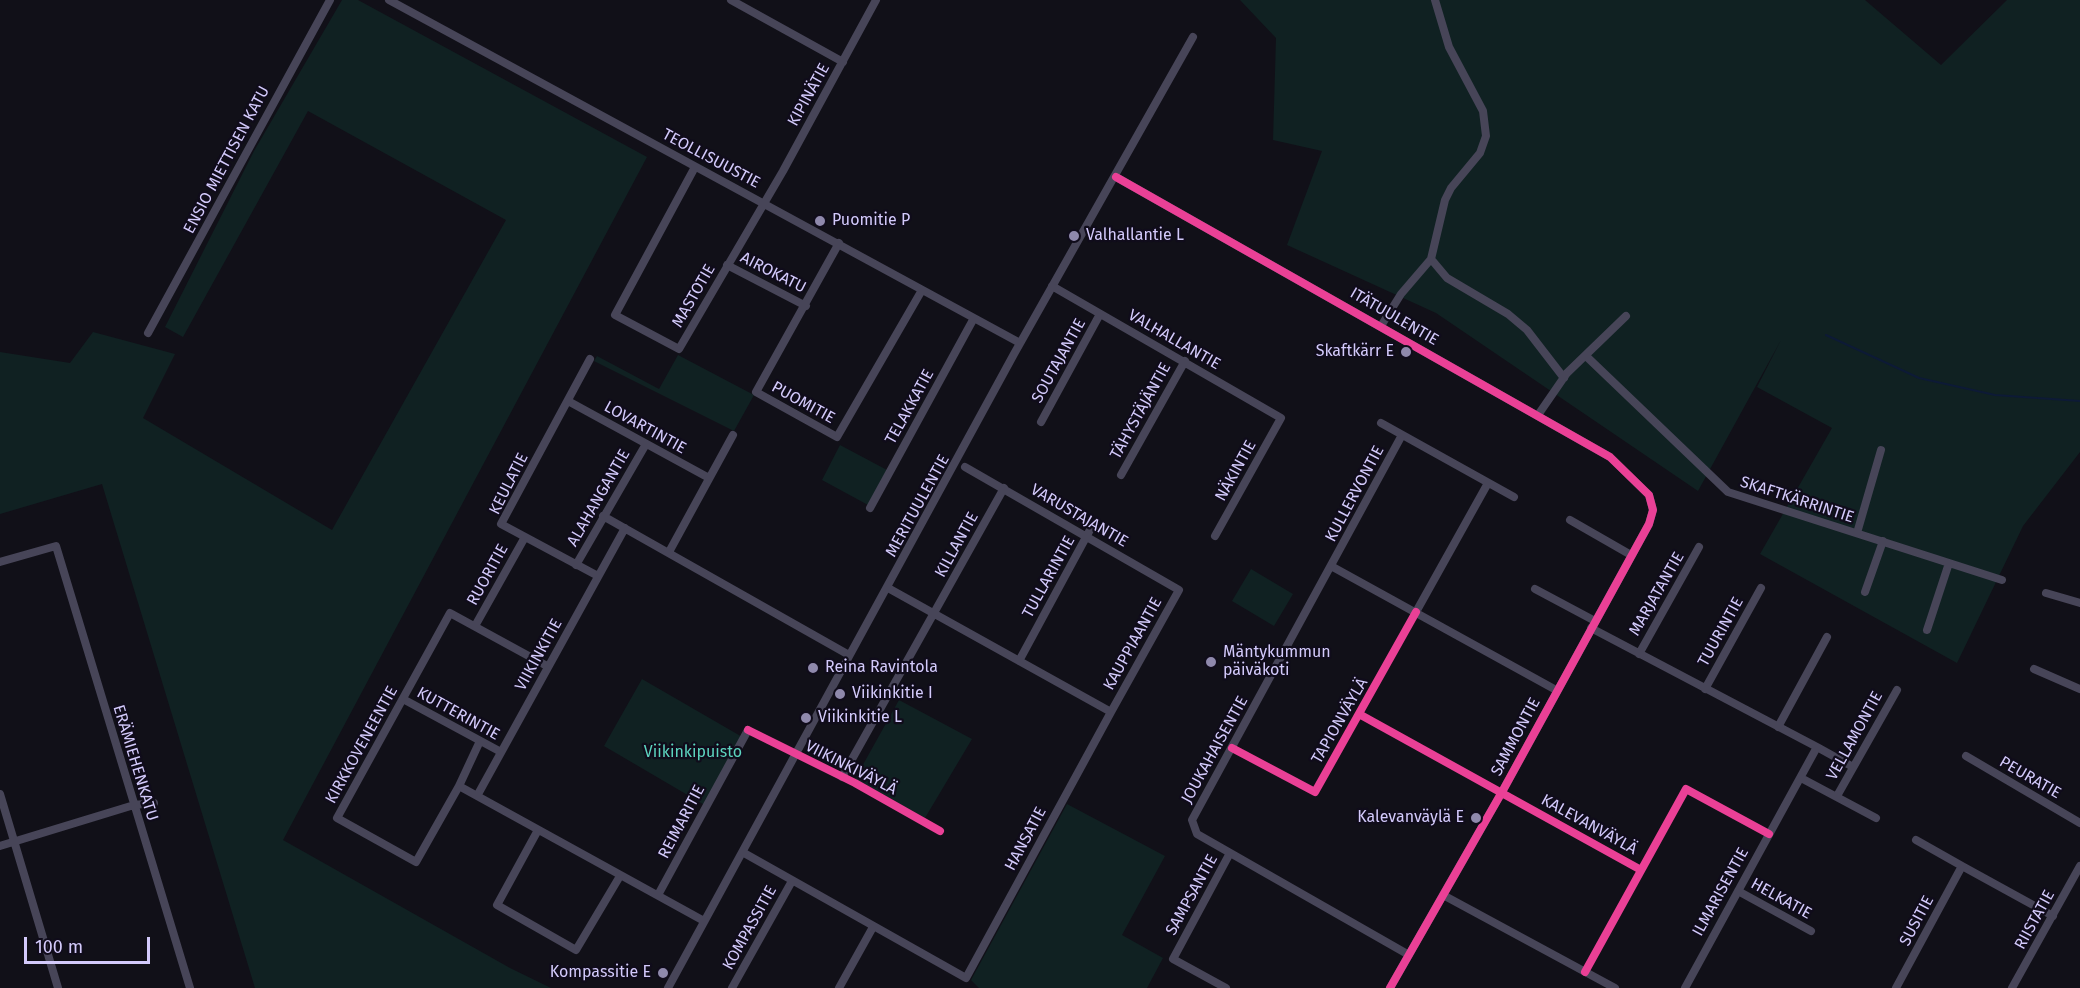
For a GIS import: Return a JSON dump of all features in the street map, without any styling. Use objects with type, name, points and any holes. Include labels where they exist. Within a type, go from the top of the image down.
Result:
[{"type":"street","name":"ENSIO MIETTISEN KATU","points":[[148,333],[330,0]]},
{"type":"street","name":"TEOLLISUUSTIE","points":[[389,0],[1020,343]]},
{"type":"street","points":[[731,0],[843,62]]},
{"type":"street","name":"KIPINÄTIE","points":[[763,202],[876,0]]},
{"type":"street","points":[[1381,326],[1401,294],[1431,259],[1445,200],[1451,188],[1480,153],[1486,136],[1483,111],[1449,47],[1435,0]]},
{"type":"street","name":"MERITUULENTIE","points":[[668,988],[1020,343],[1116,177],[1193,37]]},
{"type":"street","name":"MASTOTIE","points":[[695,167],[615,315],[679,349],[763,202]]},
{"type":"street","name":"ITÄTUULENTIE","points":[[1116,177],[1610,457],[1649,495]]},
{"type":"street","name":"PUOMITIE","points":[[838,243],[806,306],[756,392],[837,437],[922,290]]},
{"type":"street","points":[[1431,259],[1448,278],[1508,314],[1527,330],[1564,378]]},
{"type":"street","name":"AIROKATU","points":[[727,265],[806,306]]},
{"type":"street","name":"VALHALLANTIE","points":[[1052,286],[1281,418]]},
{"type":"street","name":"SOUTAJANTIE","points":[[1041,422],[1100,314]]},
{"type":"street","points":[[1538,415],[1564,378],[1626,316]]},
{"type":"street","name":"TELAKKATIE","points":[[870,508],[974,318]]},
{"type":"street","name":"SKAFTKÄRRINTIE","points":[[1586,356],[1728,492],[2002,580]]},
{"type":"street","name":"KEULATIE","points":[[590,359],[501,524],[598,576]]},
{"type":"street","name":"TÄHYSTÄJÄNTIE","points":[[1121,475],[1185,361]]},
{"type":"street","name":"LOVARTINTIE","points":[[568,401],[709,478]]},
{"type":"street","name":"NÄKINTIE","points":[[1215,536],[1281,418]]},
{"type":"street","name":"KULLERVONTIE","points":[[1381,423],[1514,497]]},
{"type":"street","points":[[669,552],[733,435]]},
{"type":"street","name":"KULLERVONTIE","points":[[1331,566],[1402,435]]},
{"type":"street","name":"ALAHANGANTIE","points":[[576,565],[646,444]]},
{"type":"street","points":[[1857,533],[1881,450]]},
{"type":"street","name":"VARUSTAJANTIE","points":[[965,466],[1179,590]]},
{"type":"street","points":[[1416,612],[1488,483]]},
{"type":"street","name":"KILLANTIE","points":[[842,777],[1004,488]]},
{"type":"street","name":"SAMMONTIE","points":[[1390,988],[1653,516],[1649,495]]},
{"type":"street","points":[[603,516],[849,655]]},
{"type":"street","points":[[1570,520],[1632,555]]},
{"type":"street","name":"VIIKINKITIE","points":[[477,796],[625,528]]},
{"type":"street","name":"TULLARINTIE","points":[[1019,661],[1091,528]]},
{"type":"street","name":"RUORITIE","points":[[475,626],[525,537]]},
{"type":"street","points":[[1865,592],[1883,541]]},
{"type":"street","name":"ERÄMIEHENKATU","points":[[0,562],[56,546],[190,988]]},
{"type":"street","name":"MARJATANTIE","points":[[1639,654],[1700,547]]},
{"type":"street","points":[[1927,630],[1949,563]]},
{"type":"street","points":[[1331,566],[1556,690]]},
{"type":"street","name":"JOUKAHAISENTIE","points":[[1331,566],[1192,820],[1197,834],[1409,955]]},
{"type":"street","points":[[888,588],[1110,712]]},
{"type":"street","name":"TUURINTIE","points":[[1705,689],[1761,588]]},
{"type":"street","points":[[1534,589],[1639,654],[1854,767]]},
{"type":"street","name":"KAUPPIAANTIE","points":[[1110,712],[1179,590]]},
{"type":"street","points":[[2046,593],[2080,603]]},
{"type":"street","name":"KIRKKOVENEENTIE","points":[[475,626],[450,613],[337,818],[416,862],[459,786],[480,741]]},
{"type":"street","points":[[475,626],[547,666]]},
{"type":"street","points":[[1778,727],[1827,637]]},
{"type":"street","points":[[2034,669],[2080,689]]},
{"type":"street","name":"VELLAMONTIE","points":[[1837,796],[1897,690]]},
{"type":"street","name":"KUTTERINTIE","points":[[403,699],[501,752]]},
{"type":"street","name":"HANSATIE","points":[[744,852],[966,978],[1110,712]]},
{"type":"street","name":"REIMARITIE","points":[[658,895],[748,730]]},
{"type":"street","name":"ILMARISENTIE","points":[[1686,987],[1817,747]]},
{"type":"street","name":"PEURATIE","points":[[1966,756],[2080,822]]},
{"type":"street","points":[[1801,778],[1876,818]]},
{"type":"street","points":[[459,786],[704,921]]},
{"type":"street","points":[[0,794],[58,988]]},
{"type":"street","points":[[0,846],[134,806],[154,803]]},
{"type":"street","points":[[538,830],[497,904],[576,950],[620,876]]},
{"type":"street","points":[[1916,840],[2053,916]]},
{"type":"street","name":"SAMPSANTIE","points":[[1226,988],[1173,958],[1230,853]]},
{"type":"street","name":"SUSITIE","points":[[1896,988],[1962,866]]},
{"type":"street","name":"RIISTATIE","points":[[2012,988],[2080,866]]},
{"type":"street","name":"KOMPASSITIE","points":[[732,988],[792,881]]},
{"type":"street","name":"HELKATIE","points":[[1738,891],[1811,931]]},
{"type":"street","points":[[1443,896],[1615,988]]},
{"type":"street","points":[[839,988],[873,927]]},
{"type":"green space","points":[[342,0],[358,0],[647,157],[283,840],[510,968],[551,988],[255,988],[102,484],[0,514],[0,352],[70,363],[93,332],[175,354],[143,418],[332,530],[506,220],[308,111],[183,337],[165,327],[254,151]]},
{"type":"green space","points":[[1240,0],[1865,0],[1941,65],[2007,0],[2080,0],[2080,452],[2023,526],[1957,663],[1760,554],[1832,428],[1757,387],[1781,340],[1698,491],[1436,313],[1287,245],[1322,151],[1273,140],[1276,38]]},
{"type":"green space","points":[[678,355],[754,395],[734,431],[594,361],[597,356],[659,389]]},
{"type":"green space","points":[[840,445],[887,470],[868,505],[822,480]]},
{"type":"green space","points":[[1251,569],[1293,594],[1274,626],[1232,601]]},
{"type":"green space","name":"Viikinkipuisto","points":[[642,679],[744,738],[708,807],[604,746]]},
{"type":"green space","points":[[899,700],[972,739],[925,818],[855,779]]},
{"type":"green space","points":[[1067,804],[1165,856],[1122,935],[1163,958],[1147,988],[979,988],[971,980]]},
{"type":"waterway","points":[[1826,335],[1919,378],[1995,395],[2080,401]]},
{"type":"cycle path","points":[[1116,177],[1610,457],[1649,495],[1653,510],[1649,524],[1502,792],[1390,988]]},
{"type":"cycle path","name":"TAPIONVÄYLÄ","points":[[1232,748],[1315,792],[1416,612]]},
{"type":"cycle path","name":"TAPIONVÄYLÄ","points":[[1359,714],[1641,870]]},
{"type":"cycle path","name":"VIIKINKIVÄYLÄ","points":[[748,730],[855,783],[940,831]]},
{"type":"cycle path","points":[[1585,972],[1686,789],[1769,834]]},
{"type":"place","name":"Puomitie P","points":[[820,221]]},
{"type":"place","name":"Valhallantie L","points":[[1074,236]]},
{"type":"place","name":"Skaftkärr E","points":[[1406,352]]},
{"type":"place","name":"Mäntykummun päiväkoti","points":[[1211,662]]},
{"type":"place","name":"Reina Ravintola","points":[[813,668]]},
{"type":"place","name":"Viikinkitie I","points":[[840,694]]},
{"type":"place","name":"Viikinkitie L","points":[[806,718]]},
{"type":"place","name":"Kalevanväylä E","points":[[1476,818]]},
{"type":"place","name":"Kompassitie E","points":[[663,973]]}]
